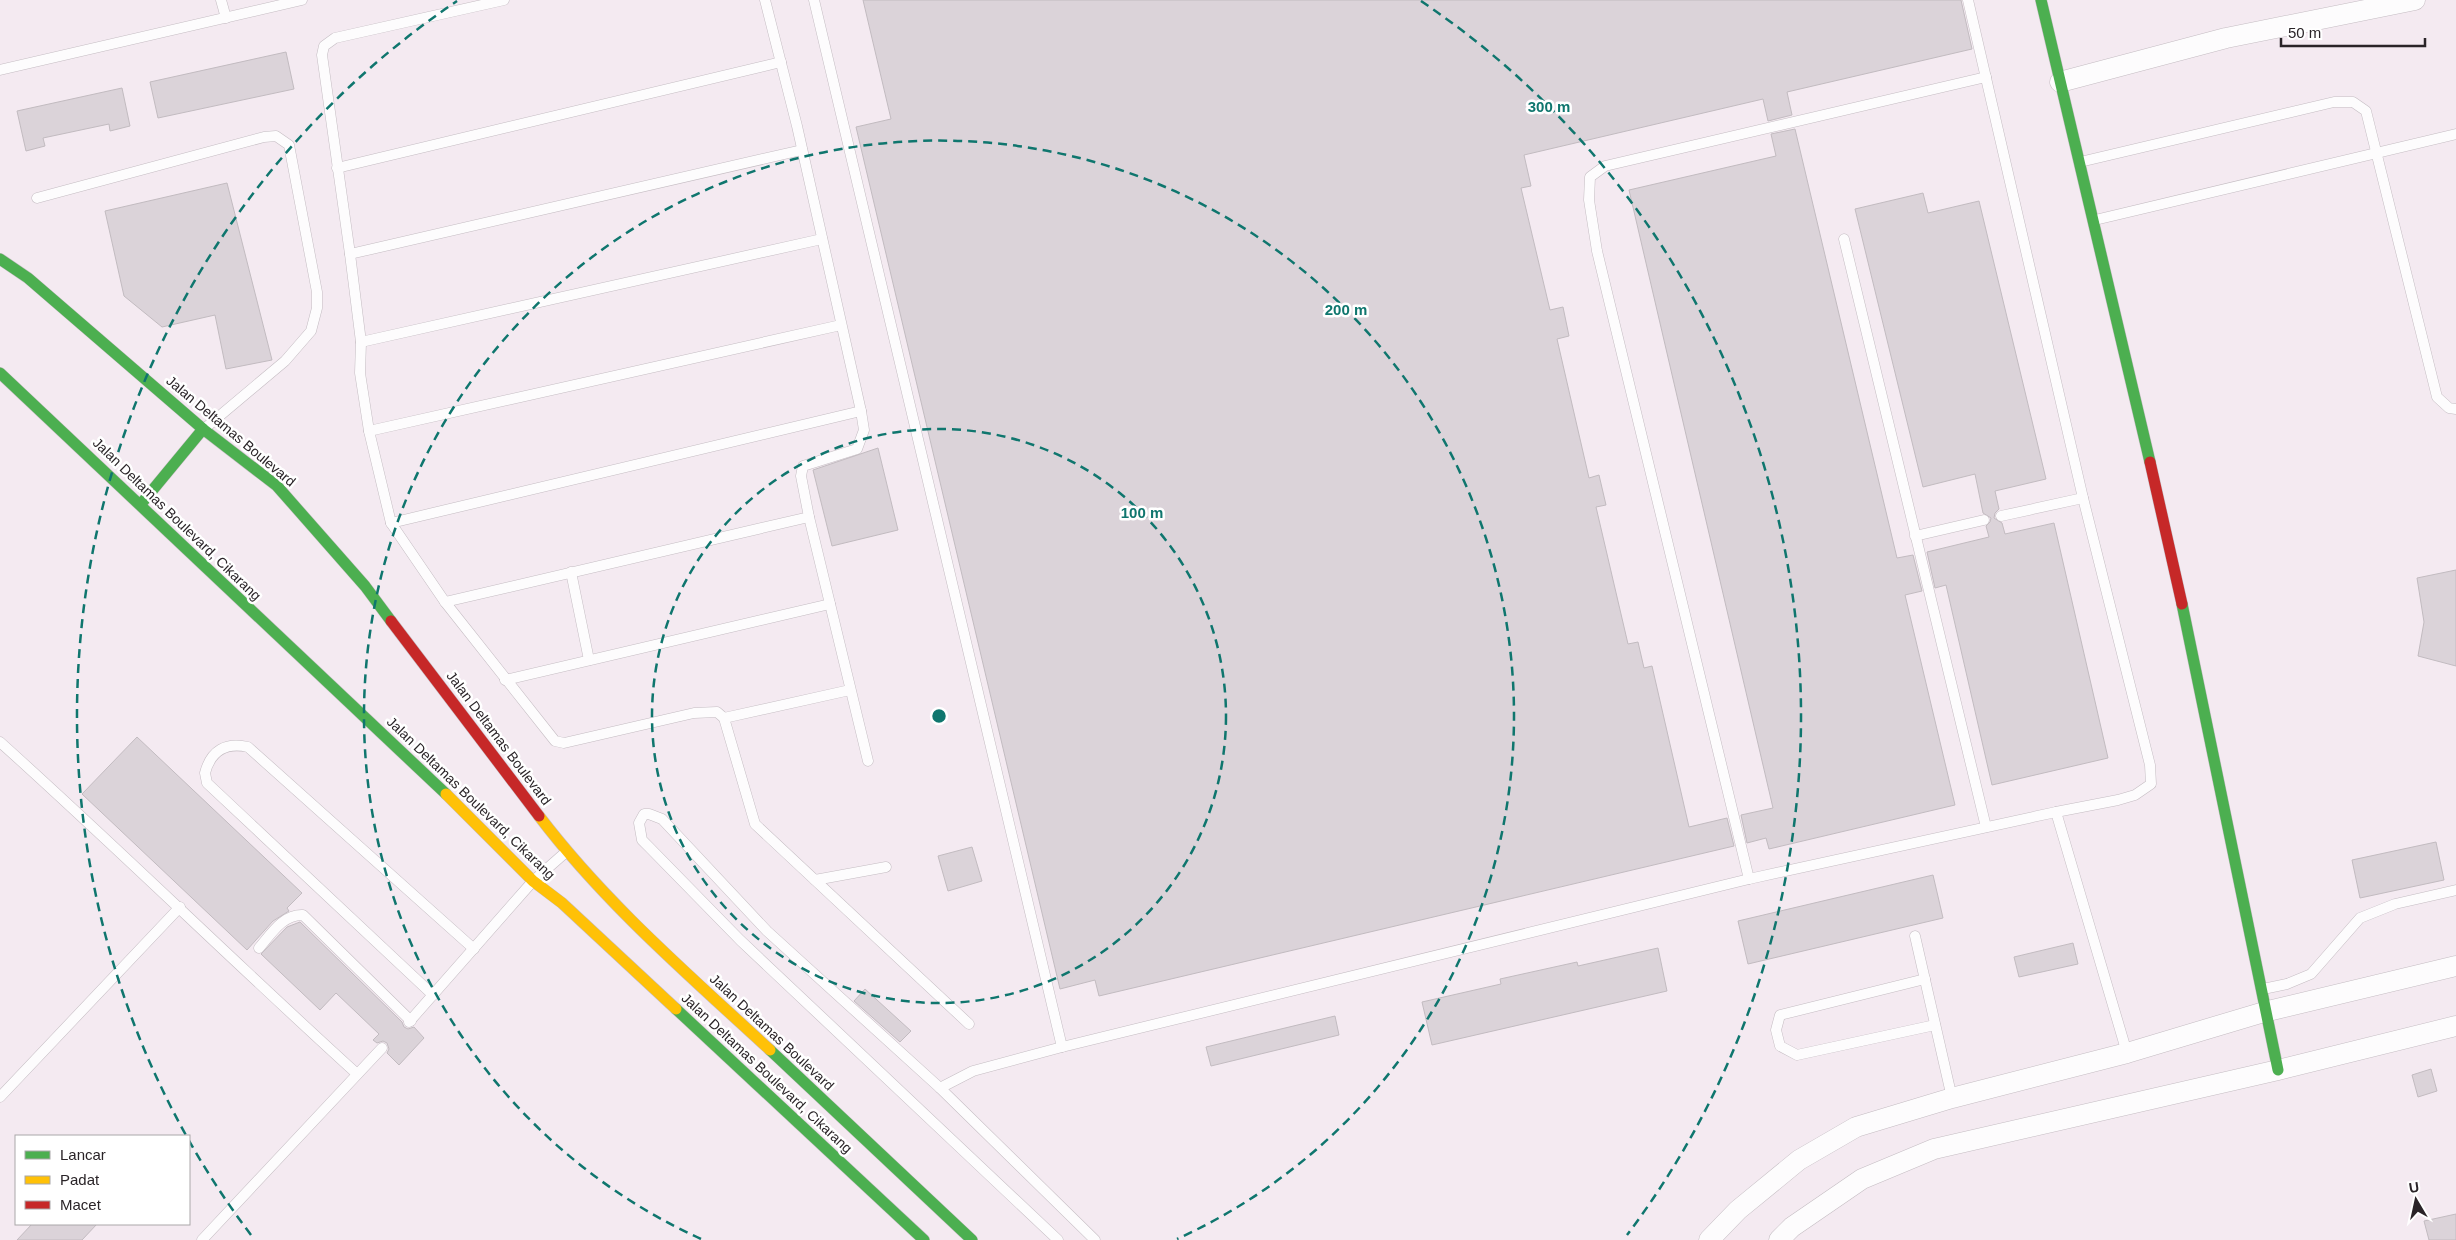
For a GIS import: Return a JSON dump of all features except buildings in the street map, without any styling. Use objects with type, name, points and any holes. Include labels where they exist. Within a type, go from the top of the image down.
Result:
[{"type":"street","points":[[2041,0],[2168,536],[2263,989],[2264,1012],[2278,1070]]},
{"type":"street","points":[[2060,82],[2226,38],[2415,0]]},
{"type":"street","name":"Jalan Deltamas Boulevard","points":[[0,259],[28,278],[204,429],[278,486],[365,586],[566,851],[662,949],[972,1240]]},
{"type":"street","name":"Jalan Deltamas Boulevard, Cikarang","points":[[0,373],[141,504],[202,565],[455,803],[534,881],[562,903],[924,1240]]},
{"type":"street","points":[[141,504],[204,429]]},
{"type":"street","points":[[1709,1240],[1738,1210],[1799,1160],[1856,1127],[1952,1098],[2127,1052],[2264,1012],[2456,966]]},
{"type":"street","points":[[1779,1240],[1792,1227],[1862,1180],[1934,1149],[2278,1070],[2456,1026]]},
{"type":"lane","points":[[221,0],[226,18]]},
{"type":"lane","points":[[0,70],[302,0]]},
{"type":"lane","points":[[504,0],[335,38],[324,46],[322,64],[361,342],[360,373],[370,431],[391,523],[445,602],[551,738],[559,743],[706,711],[717,712],[724,718],[752,818],[762,831],[969,1024]]},
{"type":"lane","points":[[765,0],[802,150],[864,430],[857,449],[806,463],[801,469],[809,517],[868,761]]},
{"type":"lane","points":[[814,0],[1062,1047]]},
{"type":"lane","points":[[940,1088],[973,1071],[1062,1047],[1749,879],[2135,795],[2150,784],[2152,776],[2083,498],[1968,0]]},
{"type":"lane","points":[[337,168],[781,62]]},
{"type":"lane","points":[[1749,879],[1597,251],[1589,200],[1590,177],[1605,166],[1986,78]]},
{"type":"lane","points":[[2079,162],[2334,102],[2353,102],[2366,111],[2437,397],[2449,408],[2456,408]]},
{"type":"lane","points":[[2093,220],[2456,134]]},
{"type":"lane","points":[[38,198],[264,137],[276,136],[289,145],[317,292],[317,308],[311,331],[285,361],[204,429]]},
{"type":"lane","points":[[350,254],[802,150]]},
{"type":"lane","points":[[361,342],[822,239]]},
{"type":"lane","points":[[1844,239],[1986,827]]},
{"type":"lane","points":[[370,431],[841,325]]},
{"type":"lane","points":[[391,523],[861,411]]},
{"type":"lane","points":[[2001,516],[2083,498]]},
{"type":"lane","points":[[445,602],[809,517]]},
{"type":"lane","points":[[1915,536],[1984,520]]},
{"type":"lane","points":[[571,572],[589,660]]},
{"type":"lane","points":[[505,680],[830,604]]},
{"type":"lane","points":[[724,718],[850,690]]},
{"type":"lane","points":[[0,742],[180,907],[235,962],[356,1073]]},
{"type":"lane","points":[[433,995],[207,783],[205,773],[214,756],[224,747],[235,744],[248,747],[474,949]]},
{"type":"lane","points":[[2056,812],[2127,1052]]},
{"type":"lane","points":[[1058,1240],[740,940],[642,840],[638,823],[644,814],[662,819],[767,931],[940,1088],[1095,1240]]},
{"type":"lane","points":[[259,948],[286,919],[293,914],[302,915],[410,1021],[534,881],[566,851]]},
{"type":"lane","points":[[815,880],[886,866]]},
{"type":"lane","points":[[2263,989],[2287,984],[2311,974],[2337,941],[2360,918],[2395,904],[2456,890]]},
{"type":"lane","points":[[0,1097],[180,907]]},
{"type":"lane","points":[[1915,936],[1952,1098]]},
{"type":"lane","points":[[1925,979],[1780,1015],[1776,1030],[1780,1046],[1797,1055],[1935,1025]]},
{"type":"lane","points":[[202,1240],[356,1073],[382,1048]]},
{"type":"traffic: fast","points":[[2041,0],[2150,462]]},
{"type":"traffic: fast","points":[[0,259],[28,278],[203,429],[277,486],[365,586],[391,621]]},
{"type":"traffic: fast","points":[[0,373],[446,794]]},
{"type":"traffic: fast","points":[[141,504],[203,429]]},
{"type":"traffic: fast","points":[[2182,604],[2278,1070]]},
{"type":"traffic: fast","points":[[676,1009],[924,1240]]},
{"type":"traffic: fast","points":[[770,1050],[972,1240]]},
{"type":"traffic: slow","points":[[446,794],[533,881],[562,903],[676,1009]]},
{"type":"traffic: slow","points":[[539,816],[620,909],[770,1050]]},
{"type":"traffic: jam","points":[[2150,462],[2182,604]]},
{"type":"traffic: jam","points":[[391,621],[539,816]]}]
